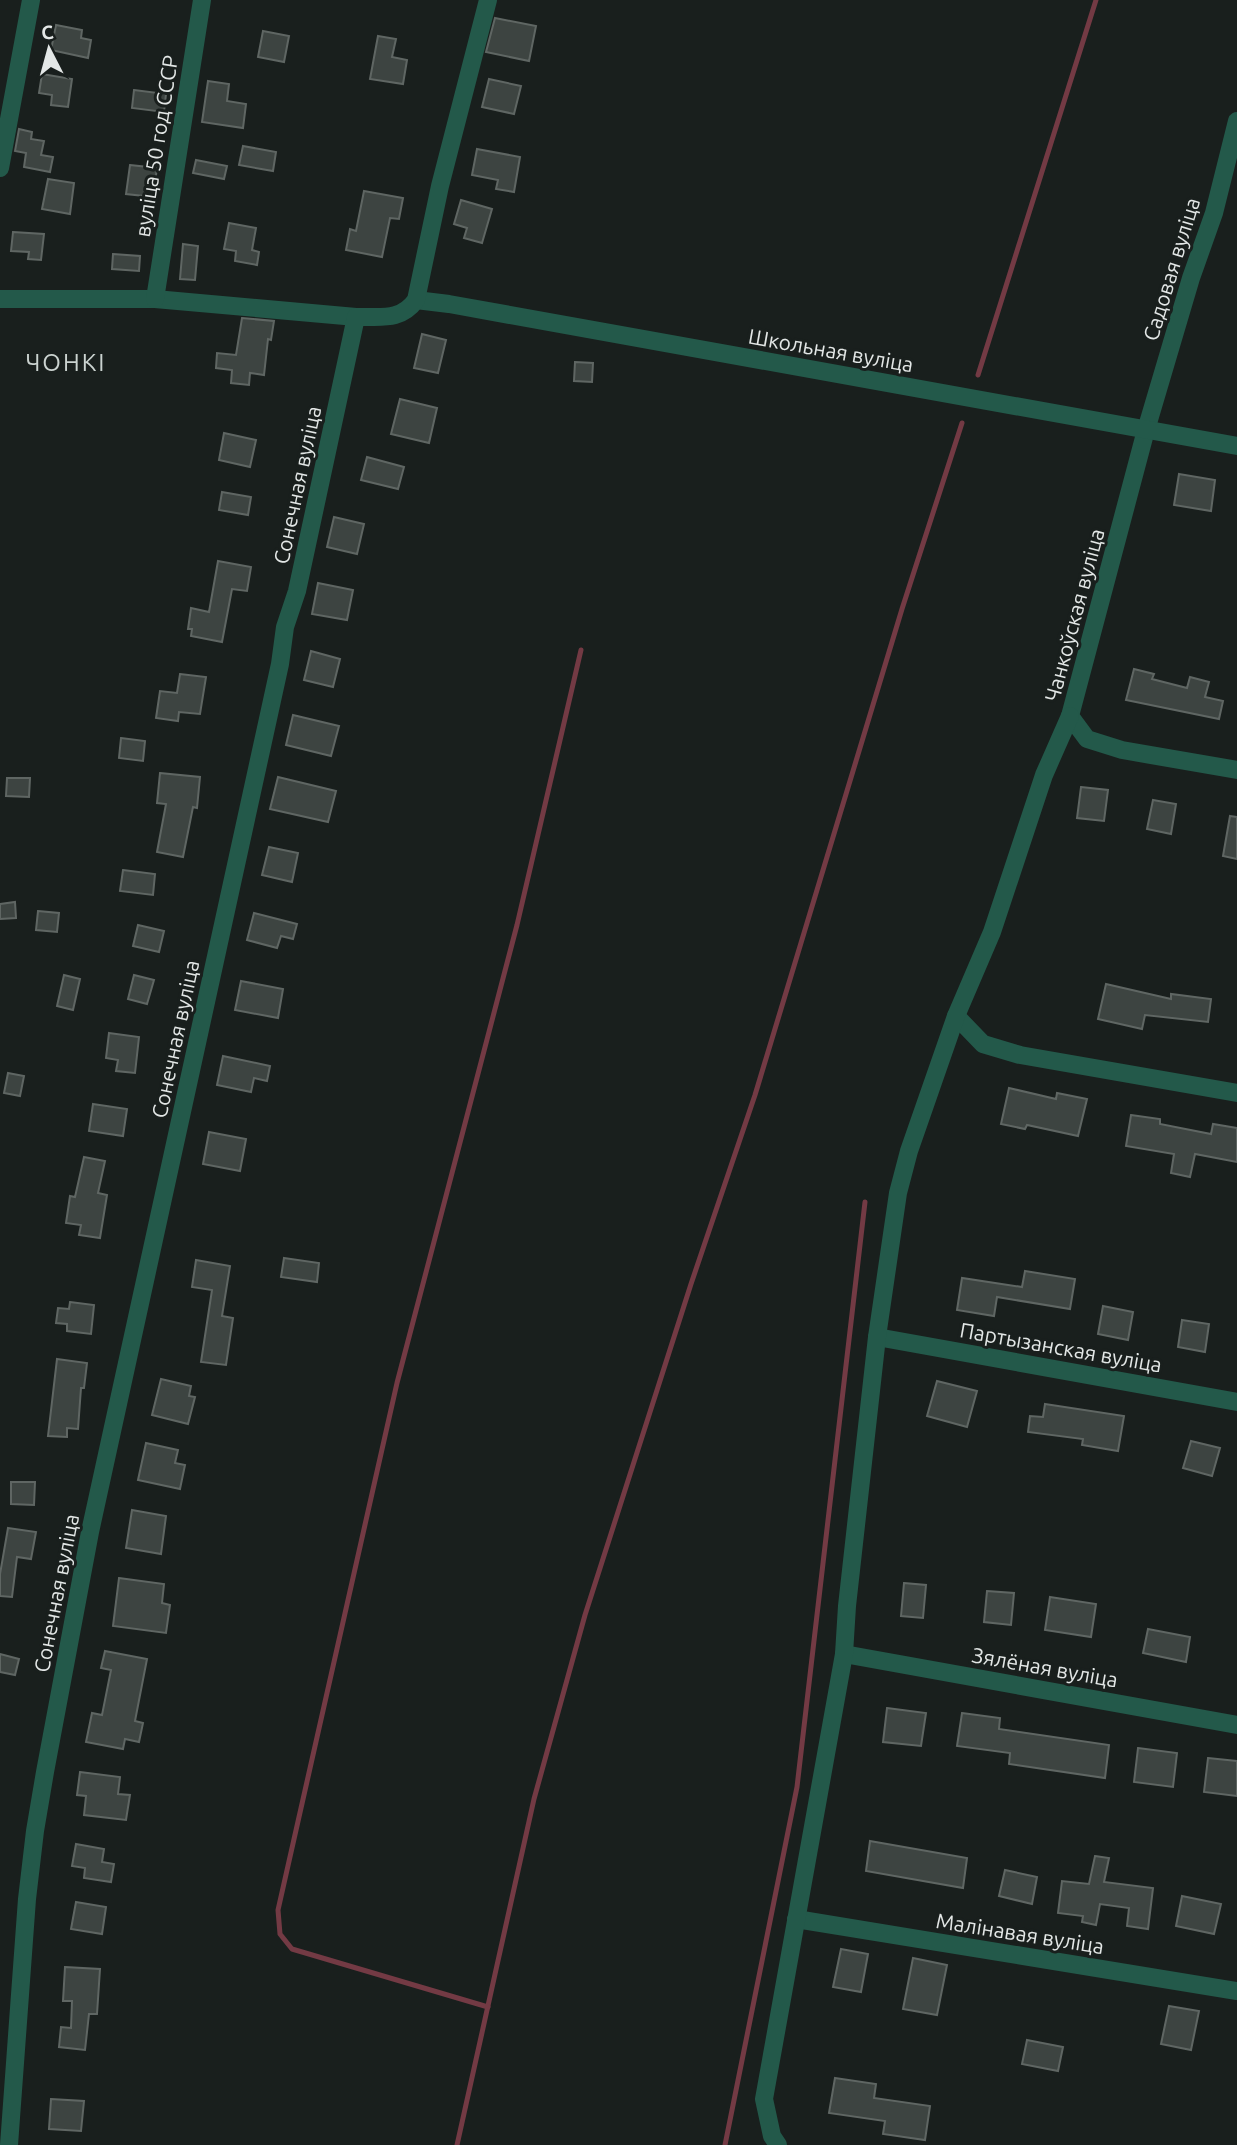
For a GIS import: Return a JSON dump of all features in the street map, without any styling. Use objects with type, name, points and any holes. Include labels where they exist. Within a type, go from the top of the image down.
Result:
[{"type":"street","points":[[0,167],[31,0]]},
{"type":"street","name":"вуліца 50 год СССР","points":[[155,299],[202,0]]},
{"type":"street","points":[[0,299],[155,299],[356,317],[398,316],[409,310],[416,300],[440,186],[488,0]]},
{"type":"street","name":"Садовая вуліца","points":[[1146,430],[1191,278],[1214,213],[1237,121]]},
{"type":"street","name":"Школьная вуліца","points":[[416,300],[1237,446]]},
{"type":"street","name":"Сонечная вуліца","points":[[9,2145],[26,1912],[35,1831],[90,1532],[280,664],[285,626],[297,591],[356,317]]},
{"type":"street","name":"Чанкоўская вуліца","points":[[1146,430],[1070,716],[1087,739],[1122,750],[1237,770]]},
{"type":"street","points":[[778,2145],[772,2136],[764,2099],[844,1654],[877,1337],[898,1193],[909,1151],[956,1016],[992,932],[1044,775],[1070,716]]},
{"type":"street","points":[[956,1016],[983,1044],[1020,1055],[1237,1093]]},
{"type":"street","name":"Партызанская вуліца","points":[[877,1337],[1237,1402]]},
{"type":"street","name":"Зялёная вуліца","points":[[844,1654],[1237,1725]]},
{"type":"street","name":"Малінавая вуліца","points":[[796,1919],[1237,1991]]},
{"type":"building","points":[[495,18],[536,26],[529,61],[486,52]]},
{"type":"building","points":[[56,25],[82,30],[81,38],[91,40],[88,58],[51,50]]},
{"type":"building","points":[[263,31],[289,36],[284,62],[258,57]]},
{"type":"building","points":[[378,36],[396,39],[392,57],[407,60],[403,84],[370,79]]},
{"type":"building","points":[[42,74],[72,79],[68,107],[51,105],[52,95],[39,93]]},
{"type":"building","points":[[489,79],[521,86],[514,114],[482,107]]},
{"type":"building","points":[[208,81],[229,84],[227,101],[246,104],[243,128],[202,122]]},
{"type":"building","points":[[134,90],[166,94],[164,112],[132,108]]},
{"type":"building","points":[[19,129],[32,132],[31,139],[44,141],[41,155],[53,157],[50,172],[24,167],[26,153],[15,151]]},
{"type":"building","points":[[243,146],[276,152],[273,171],[239,165]]},
{"type":"building","points":[[477,149],[520,157],[514,192],[496,189],[498,180],[472,175]]},
{"type":"building","points":[[196,160],[227,166],[224,179],[193,173]]},
{"type":"building","points":[[130,165],[157,168],[153,197],[126,194]]},
{"type":"building","points":[[48,179],[74,183],[70,214],[42,209]]},
{"type":"building","points":[[364,191],[403,198],[399,219],[390,218],[382,257],[346,250],[350,229],[356,231]]},
{"type":"building","points":[[461,200],[492,209],[482,243],[464,238],[467,228],[454,224]]},
{"type":"building","points":[[229,223],[256,228],[252,250],[259,252],[257,265],[235,261],[236,251],[224,249]]},
{"type":"building","points":[[13,232],[44,234],[41,260],[28,259],[29,252],[11,251]]},
{"type":"building","points":[[183,244],[198,246],[195,280],[180,279]]},
{"type":"building","points":[[113,254],[140,256],[139,271],[112,269]]},
{"type":"building","points":[[242,318],[274,321],[271,340],[268,339],[264,375],[250,373],[249,385],[231,383],[232,370],[216,368],[217,353],[236,355]]},
{"type":"building","points":[[422,334],[446,340],[438,373],[414,368]]},
{"type":"building","points":[[575,362],[593,363],[592,382],[574,381]]},
{"type":"building","points":[[400,399],[437,408],[429,443],[391,434]]},
{"type":"building","points":[[224,433],[256,440],[250,467],[219,460]]},
{"type":"building","points":[[367,457],[404,467],[398,489],[361,480]]},
{"type":"building","points":[[1179,474],[1215,480],[1211,511],[1174,505]]},
{"type":"building","points":[[222,492],[251,497],[248,515],[219,510]]},
{"type":"building","points":[[334,517],[364,524],[357,554],[327,547]]},
{"type":"building","points":[[218,561],[251,567],[247,591],[232,589],[222,642],[191,636],[192,629],[188,629],[191,608],[209,612]]},
{"type":"building","points":[[318,583],[353,590],[347,620],[312,614]]},
{"type":"building","points":[[311,651],[340,659],[333,687],[304,680]]},
{"type":"building","points":[[1134,669],[1154,674],[1152,679],[1187,688],[1190,677],[1209,682],[1205,697],[1223,701],[1219,719],[1126,700]]},
{"type":"building","points":[[180,674],[206,677],[200,714],[179,712],[178,721],[156,718],[160,691],[177,693]]},
{"type":"building","points":[[293,715],[339,726],[331,756],[286,745]]},
{"type":"building","points":[[121,738],[145,741],[143,761],[119,758]]},
{"type":"building","points":[[160,773],[200,777],[197,808],[193,807],[183,857],[157,852],[166,804],[157,803]]},
{"type":"building","points":[[278,777],[336,791],[328,822],[270,809]]},
{"type":"building","points":[[7,778],[30,778],[29,797],[6,796]]},
{"type":"building","points":[[1081,787],[1108,790],[1104,821],[1077,818]]},
{"type":"building","points":[[1153,800],[1176,804],[1171,834],[1147,829]]},
{"type":"building","points":[[1230,816],[1237,817],[1237,859],[1223,856]]},
{"type":"building","points":[[269,847],[298,853],[292,882],[262,875]]},
{"type":"building","points":[[123,870],[155,874],[153,895],[120,891]]},
{"type":"building","points":[[15,902],[16,918],[0,919],[0,904]]},
{"type":"building","points":[[38,911],[59,913],[57,932],[36,930]]},
{"type":"building","points":[[254,913],[297,924],[293,939],[281,936],[277,948],[247,940]]},
{"type":"building","points":[[138,925],[164,931],[159,952],[133,946]]},
{"type":"building","points":[[64,975],[80,979],[73,1010],[57,1006]]},
{"type":"building","points":[[134,975],[154,980],[147,1004],[128,999]]},
{"type":"building","points":[[241,981],[283,989],[278,1018],[235,1010]]},
{"type":"building","points":[[1106,984],[1171,999],[1171,994],[1211,999],[1208,1022],[1145,1015],[1142,1029],[1098,1019]]},
{"type":"building","points":[[109,1033],[139,1037],[135,1073],[116,1071],[118,1060],[106,1058]]},
{"type":"building","points":[[223,1056],[270,1066],[267,1081],[254,1078],[251,1092],[217,1085]]},
{"type":"building","points":[[8,1073],[24,1076],[20,1096],[4,1093]]},
{"type":"building","points":[[1009,1088],[1056,1099],[1057,1093],[1087,1099],[1078,1136],[1027,1125],[1025,1129],[1001,1124]]},
{"type":"building","points":[[93,1104],[127,1109],[123,1136],[89,1131]]},
{"type":"building","points":[[1131,1115],[1160,1119],[1160,1124],[1211,1134],[1213,1124],[1237,1128],[1237,1162],[1195,1154],[1190,1177],[1171,1173],[1174,1154],[1126,1146]]},
{"type":"building","points":[[209,1132],[246,1139],[240,1171],[203,1164]]},
{"type":"building","points":[[84,1157],[105,1161],[98,1193],[107,1195],[100,1238],[79,1235],[81,1225],[66,1223],[70,1196],[75,1197]]},
{"type":"building","points":[[284,1258],[319,1263],[317,1282],[281,1277]]},
{"type":"building","points":[[196,1260],[230,1266],[222,1316],[233,1318],[226,1365],[201,1362],[212,1290],[192,1287]]},
{"type":"building","points":[[1025,1271],[1075,1279],[1070,1309],[997,1297],[994,1316],[957,1310],[962,1278],[1022,1287]]},
{"type":"building","points":[[70,1302],[94,1305],[91,1334],[67,1331],[67,1324],[56,1323],[58,1308],[69,1309]]},
{"type":"building","points":[[1103,1306],[1133,1312],[1128,1340],[1098,1334]]},
{"type":"building","points":[[1182,1320],[1209,1324],[1205,1352],[1178,1347]]},
{"type":"building","points":[[57,1359],[87,1363],[84,1388],[81,1388],[78,1429],[67,1428],[67,1437],[48,1436]]},
{"type":"building","points":[[161,1379],[191,1386],[189,1396],[195,1397],[188,1424],[152,1415]]},
{"type":"building","points":[[937,1381],[977,1391],[967,1427],[927,1416]]},
{"type":"building","points":[[1045,1404],[1124,1416],[1118,1451],[1082,1445],[1083,1439],[1028,1432],[1030,1416],[1043,1417]]},
{"type":"building","points":[[1191,1441],[1220,1448],[1212,1476],[1183,1468]]},
{"type":"building","points":[[146,1443],[178,1450],[175,1463],[185,1465],[180,1489],[138,1480]]},
{"type":"building","points":[[11,1482],[35,1482],[34,1505],[11,1504]]},
{"type":"building","points":[[132,1510],[166,1516],[161,1554],[126,1548]]},
{"type":"building","points":[[8,1528],[36,1532],[31,1559],[17,1557],[12,1597],[0,1596],[0,1574]]},
{"type":"building","points":[[119,1578],[164,1584],[162,1603],[170,1605],[166,1633],[113,1626]]},
{"type":"building","points":[[904,1583],[926,1585],[923,1618],[901,1616]]},
{"type":"building","points":[[987,1591],[1014,1593],[1011,1625],[984,1622]]},
{"type":"building","points":[[1050,1597],[1096,1604],[1091,1637],[1045,1630]]},
{"type":"building","points":[[1148,1629],[1190,1637],[1186,1662],[1143,1653]]},
{"type":"building","points":[[105,1651],[147,1659],[135,1721],[143,1723],[139,1742],[125,1739],[123,1749],[86,1742],[92,1713],[102,1715],[111,1670],[101,1668]]},
{"type":"building","points":[[0,1654],[19,1659],[15,1675],[0,1672]]},
{"type":"building","points":[[887,1708],[926,1713],[921,1746],[883,1742]]},
{"type":"building","points":[[962,1713],[1000,1718],[999,1729],[1109,1745],[1105,1778],[1009,1764],[1010,1753],[957,1746]]},
{"type":"building","points":[[1138,1748],[1177,1753],[1173,1787],[1134,1782]]},
{"type":"building","points":[[1208,1758],[1237,1761],[1237,1796],[1204,1792]]},
{"type":"building","points":[[80,1772],[120,1777],[118,1794],[130,1795],[126,1820],[84,1815],[86,1796],[77,1795]]},
{"type":"building","points":[[870,1841],[967,1858],[963,1888],[866,1871]]},
{"type":"building","points":[[76,1844],[104,1849],[102,1862],[114,1864],[111,1882],[84,1878],[85,1868],[72,1866]]},
{"type":"building","points":[[1095,1856],[1109,1858],[1104,1882],[1153,1888],[1148,1929],[1127,1926],[1129,1908],[1100,1904],[1096,1925],[1082,1922],[1083,1916],[1058,1913],[1062,1881],[1089,1884]]},
{"type":"building","points":[[1005,1870],[1037,1877],[1032,1904],[999,1896]]},
{"type":"building","points":[[1182,1896],[1221,1904],[1214,1934],[1176,1926]]},
{"type":"building","points":[[76,1902],[106,1907],[102,1934],[71,1929]]},
{"type":"building","points":[[841,1949],[868,1954],[861,1992],[833,1987]]},
{"type":"building","points":[[913,1958],[947,1965],[937,2015],[903,2009]]},
{"type":"building","points":[[65,1967],[100,1969],[97,2014],[89,2014],[85,2050],[59,2047],[61,2027],[71,2028],[72,2001],[63,2001]]},
{"type":"building","points":[[1169,2006],[1199,2011],[1191,2050],[1161,2044]]},
{"type":"building","points":[[1027,2040],[1063,2047],[1058,2071],[1022,2064]]},
{"type":"building","points":[[835,2078],[876,2084],[874,2098],[930,2106],[925,2140],[883,2134],[885,2121],[829,2113]]},
{"type":"building","points":[[51,2099],[84,2101],[81,2131],[49,2129]]},
{"type":"waterway","points":[[978,375],[1096,0]]},
{"type":"waterway","points":[[457,2145],[534,1799],[585,1615],[691,1284],[755,1095],[902,609],[962,423]]},
{"type":"waterway","points":[[488,2007],[292,1949],[280,1934],[278,1910],[397,1383],[517,925],[581,650]]},
{"type":"waterway","points":[[725,2145],[797,1787],[865,1202]]},
{"type":"district","name":"ЧОНКІ","points":[[66,362]]}]
